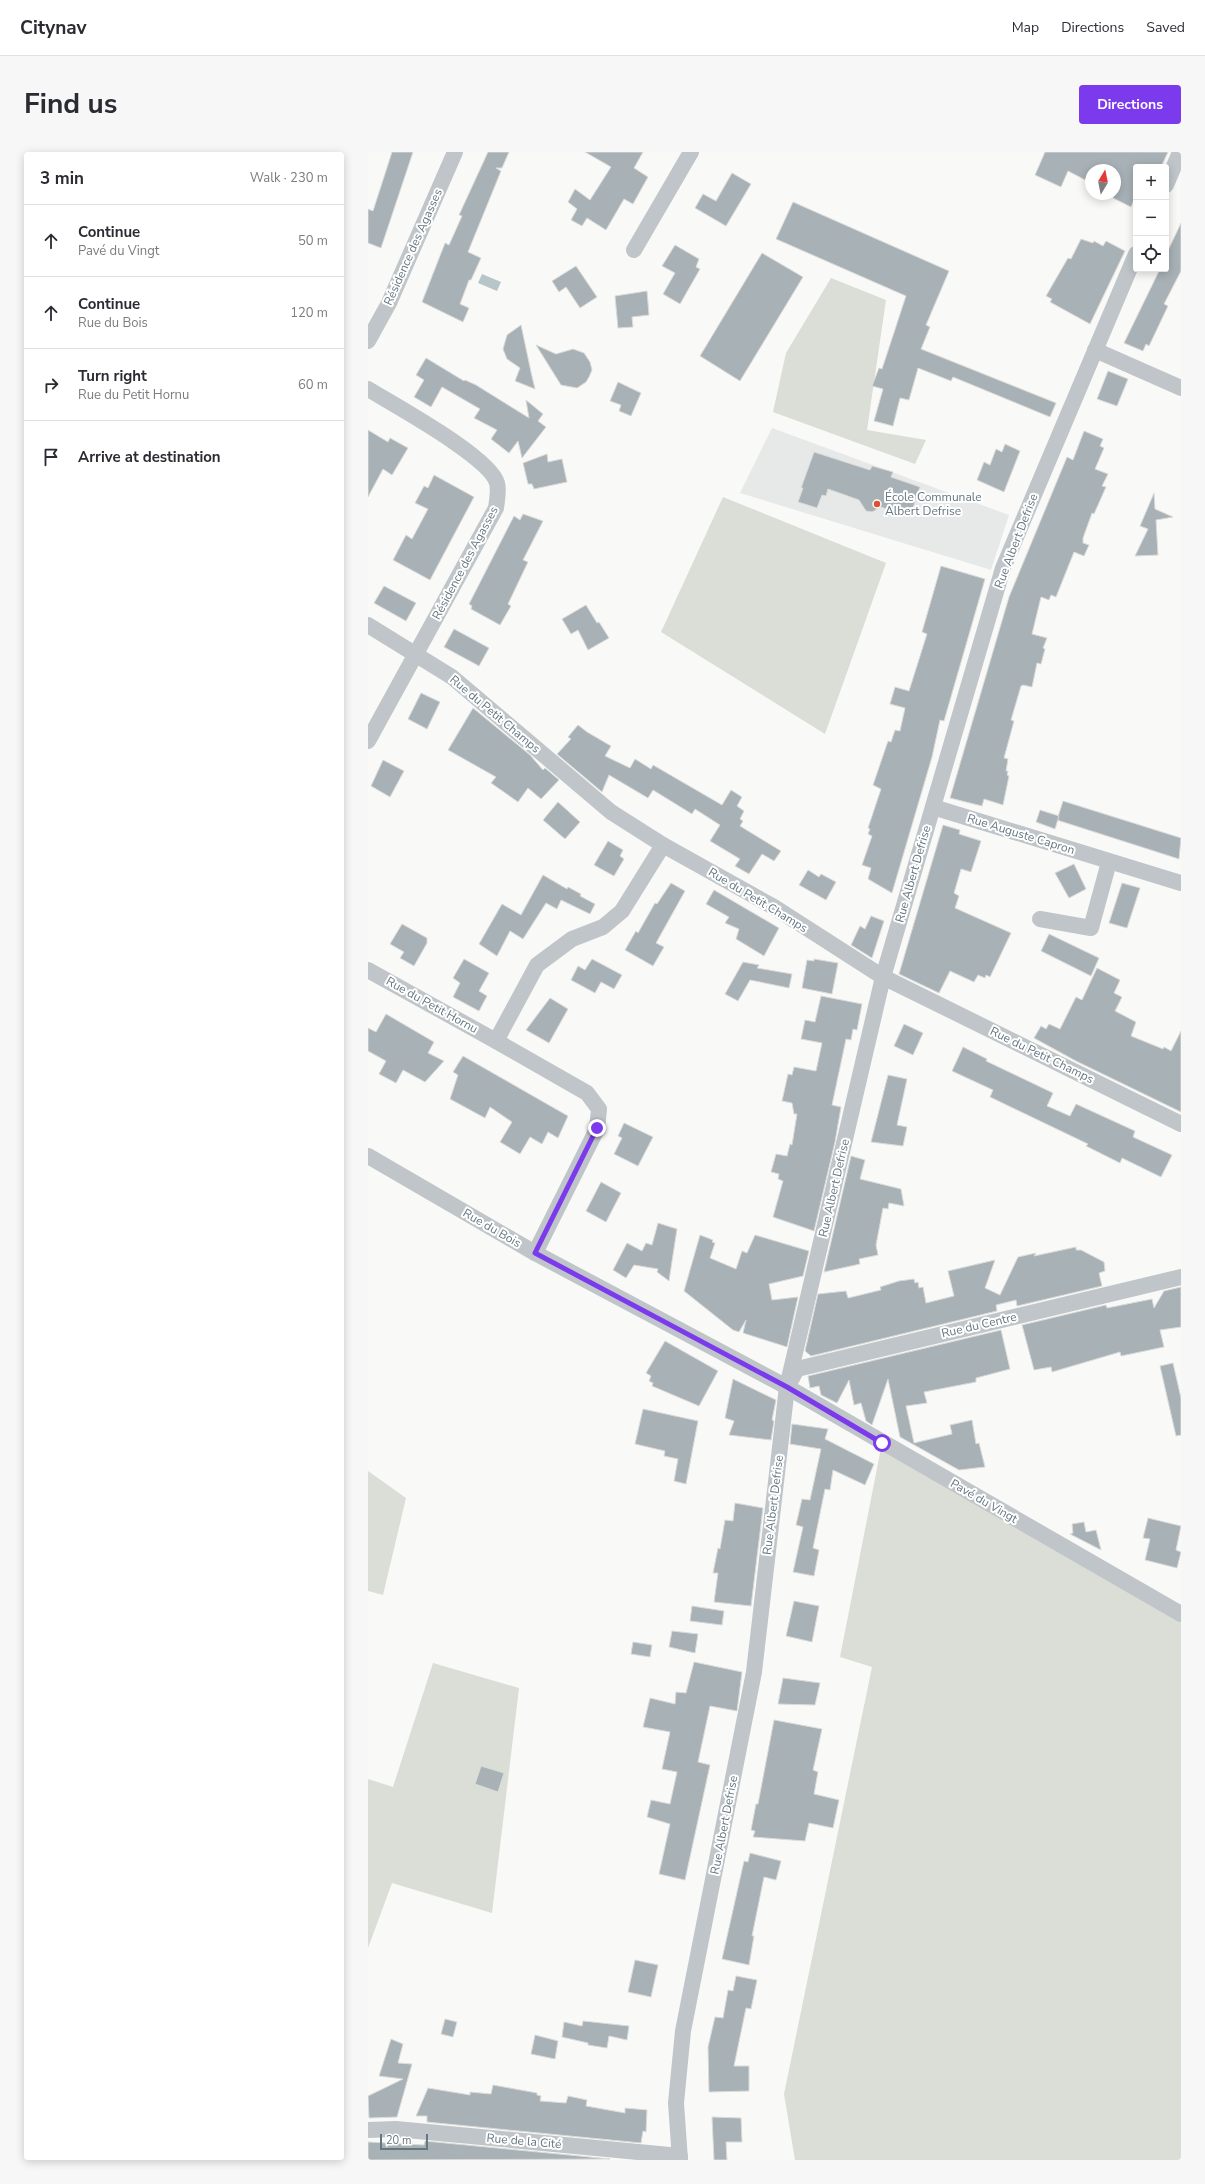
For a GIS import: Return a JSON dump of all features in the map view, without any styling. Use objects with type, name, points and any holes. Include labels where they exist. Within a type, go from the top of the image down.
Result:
[{"type":"street","name":"Résidence des Agasses","points":[[368,341],[389,303],[455,152]]},
{"type":"street","points":[[634,250],[691,152]]},
{"type":"street","points":[[1169,178],[1180,152]]},
{"type":"street","name":"Rue Albert Defrise","points":[[680,2158],[676,2103],[683,2031],[754,1672],[787,1387],[883,977],[1003,568],[1133,261]]},
{"type":"street","points":[[1094,350],[1181,388]]},
{"type":"street","name":"Résidence des Agasses","points":[[368,389],[436,430],[484,464],[497,483],[496,508],[415,655]]},
{"type":"street","name":"Rue du Petit Champs","points":[[368,625],[452,677],[611,812],[663,845],[774,907],[883,977],[1181,1124]]},
{"type":"street","points":[[368,741],[415,655]]},
{"type":"street","name":"Rue Auguste Capron","points":[[933,807],[1181,883]]},
{"type":"street","points":[[496,1041],[537,966],[572,939],[603,927],[622,911],[663,845]]},
{"type":"street","points":[[1040,919],[1091,928],[1110,862]]},
{"type":"street","name":"Rue du Petit Hornu","points":[[368,970],[587,1093],[598,1109],[597,1128],[535,1253]]},
{"type":"street","name":"Rue du Bois","points":[[368,1156],[535,1253],[787,1387]]},
{"type":"street","name":"Rue du Centre","points":[[787,1387],[797,1369],[1181,1277]]},
{"type":"street","name":"Pavé du Vingt","points":[[787,1387],[1181,1614]]},
{"type":"street","name":"Rue de la Cité","points":[[368,2130],[396,2129],[680,2158]]},
{"type":"shaded area","points":[[482,274],[501,282],[497,291],[478,283]]},
{"type":"shaded area","points":[[831,278],[886,300],[867,430],[926,440],[915,464],[773,412],[786,353]]},
{"type":"shaded area","name":"École Communale Albert Defrise","points":[[772,428],[1009,515],[991,570],[740,493]]},
{"type":"shaded area","points":[[723,497],[886,563],[825,734],[661,632]]},
{"type":"shaded area","points":[[882,1443],[1181,1614],[1181,2160],[795,2160],[784,2094],[872,1667],[840,1657]]},
{"type":"shaded area","points":[[368,1471],[406,1498],[383,1595],[368,1591]]},
{"type":"shaded area","points":[[433,1663],[519,1688],[492,1913],[392,1883],[368,1948],[368,1779],[393,1787]]},
{"type":"building","points":[[392,152],[413,152],[381,248],[368,243],[368,209],[373,211]]},
{"type":"building","points":[[488,152],[509,152],[502,168],[496,168],[501,171],[468,252],[481,258],[471,280],[469,280],[460,304],[469,308],[463,322],[422,302],[445,243],[449,245],[462,216],[459,215]]},
{"type":"building","points":[[585,152],[643,152],[634,168],[648,177],[633,204],[624,199],[606,230],[587,218],[582,226],[571,220],[577,209],[568,202],[575,189],[590,200],[611,167]]},
{"type":"building","points":[[1045,152],[1168,152],[1162,164],[1133,164],[1133,202],[1131,207],[1117,200],[1121,200],[1121,164],[1085,164],[1085,180],[1068,171],[1061,187],[1035,175]]},
{"type":"building","points":[[732,173],[751,184],[726,226],[695,208],[703,194],[716,201]]},
{"type":"building","points":[[793,202],[949,271],[926,325],[930,327],[921,349],[1056,403],[1050,417],[953,377],[951,381],[918,368],[909,400],[900,398],[893,426],[874,421],[883,389],[872,386],[879,368],[882,369],[906,296],[776,239]]},
{"type":"building","points":[[1181,223],[1181,271],[1164,304],[1168,306],[1149,346],[1146,344],[1143,351],[1124,343],[1159,272],[1169,272],[1169,249]]},
{"type":"building","points":[[1081,239],[1093,243],[1094,241],[1103,246],[1106,241],[1125,251],[1090,324],[1050,302],[1052,299],[1046,296],[1068,258],[1071,259]]},
{"type":"building","points":[[675,245],[699,259],[696,267],[700,269],[680,304],[663,294],[675,273],[662,266]]},
{"type":"building","points":[[762,253],[803,277],[740,381],[700,356]]},
{"type":"building","points":[[576,266],[597,297],[580,308],[566,287],[559,292],[552,281]]},
{"type":"building","points":[[647,291],[649,315],[632,317],[633,327],[618,328],[615,296]]},
{"type":"building","points":[[521,325],[535,389],[515,381],[520,368],[507,359],[503,349],[507,335]]},
{"type":"building","points":[[536,345],[556,354],[573,349],[584,353],[590,362],[592,370],[586,382],[577,388],[561,385]]},
{"type":"building","points":[[426,358],[464,381],[465,380],[476,385],[529,418],[526,400],[543,414],[538,421],[546,427],[522,458],[518,441],[509,453],[491,439],[497,430],[474,418],[480,409],[442,387],[431,407],[414,397],[424,380],[416,375]]},
{"type":"building","points":[[1108,371],[1128,379],[1117,406],[1097,399]]},
{"type":"building","points":[[618,382],[641,393],[631,416],[619,411],[621,405],[610,401]]},
{"type":"building","points":[[368,430],[388,442],[390,438],[408,448],[392,475],[383,469],[368,497]]},
{"type":"building","points":[[1084,431],[1103,439],[1100,446],[1104,448],[1095,469],[1108,474],[1102,486],[1106,487],[1094,514],[1092,513],[1083,538],[1083,543],[1089,545],[1084,556],[1074,552],[1056,597],[1051,595],[1049,600],[1041,597],[1032,634],[1047,638],[1043,648],[1045,649],[1041,664],[1037,663],[1032,687],[1021,686],[1011,720],[1014,721],[1004,758],[1008,759],[1006,771],[1008,771],[1007,775],[1009,776],[1003,805],[984,799],[982,806],[950,798],[1009,597],[1067,457],[1073,460]]},
{"type":"building","points":[[1005,444],[1020,451],[1004,492],[977,480],[984,462],[990,465],[996,449],[1002,452]]},
{"type":"building","points":[[814,452],[870,470],[872,466],[893,472],[891,477],[920,487],[910,517],[881,507],[872,512],[866,511],[859,500],[828,489],[826,496],[822,495],[817,508],[798,502],[803,488],[801,488]]},
{"type":"building","points":[[547,454],[548,462],[562,459],[567,482],[534,489],[532,484],[528,484],[523,463]]},
{"type":"building","points":[[434,475],[474,497],[430,580],[393,560],[406,535],[412,539],[428,509],[415,503],[424,486],[428,488]]},
{"type":"building","points":[[1154,493],[1155,509],[1173,517],[1156,520],[1158,555],[1135,556],[1148,529],[1140,526]]},
{"type":"building","points":[[523,514],[543,521],[523,560],[528,562],[508,604],[511,606],[500,625],[471,609],[472,606],[469,604],[514,516],[520,520]]},
{"type":"building","points":[[941,566],[985,579],[944,721],[940,720],[932,757],[892,893],[868,879],[871,868],[862,865],[872,836],[868,834],[870,829],[868,828],[881,789],[873,785],[888,741],[891,742],[895,730],[900,731],[905,708],[890,704],[895,687],[909,691],[927,634],[922,632]]},
{"type":"building","points":[[384,586],[416,603],[406,621],[374,603]]},
{"type":"building","points":[[586,605],[597,623],[599,622],[609,638],[588,650],[578,630],[571,634],[562,619]]},
{"type":"building","points":[[454,629],[489,648],[479,666],[444,647]]},
{"type":"building","points":[[421,693],[440,702],[427,729],[408,719]]},
{"type":"building","points":[[473,708],[530,755],[543,770],[545,768],[559,780],[541,799],[528,788],[518,802],[491,783],[496,777],[448,750]]},
{"type":"building","points":[[578,725],[611,746],[605,756],[630,768],[635,759],[651,769],[653,765],[722,805],[731,790],[742,797],[737,806],[744,811],[740,819],[743,821],[740,826],[781,851],[774,861],[762,854],[749,874],[735,866],[740,859],[710,841],[720,825],[695,809],[692,814],[653,790],[648,798],[609,775],[602,792],[557,754],[571,739],[568,737]]},
{"type":"building","points":[[383,760],[404,771],[390,797],[371,786]]},
{"type":"building","points":[[1063,801],[1181,838],[1179,859],[1057,820]]},
{"type":"building","points":[[558,802],[580,822],[565,839],[543,820]]},
{"type":"building","points":[[1040,810],[1059,816],[1055,829],[1036,822]]},
{"type":"building","points":[[943,825],[960,830],[959,834],[981,841],[971,872],[961,869],[954,893],[959,896],[955,908],[1011,933],[990,977],[986,975],[985,978],[978,975],[974,982],[950,971],[939,993],[899,974]]},
{"type":"building","points":[[608,841],[623,850],[620,856],[624,859],[614,876],[594,865]]},
{"type":"building","points":[[1074,864],[1086,889],[1069,898],[1055,873]]},
{"type":"building","points":[[808,870],[819,877],[821,874],[836,882],[826,900],[799,885]]},
{"type":"building","points":[[543,875],[567,889],[568,887],[581,894],[580,896],[595,904],[590,914],[561,900],[557,909],[546,903],[523,939],[510,931],[497,956],[479,944],[502,904],[521,915]]},
{"type":"building","points":[[671,883],[685,891],[656,943],[664,947],[653,966],[625,950],[636,931],[638,933],[655,903],[657,904]]},
{"type":"building","points":[[1122,883],[1140,888],[1127,928],[1109,923]]},
{"type":"building","points":[[714,890],[779,928],[764,956],[736,939],[739,929],[725,923],[729,917],[706,904]]},
{"type":"building","points":[[871,916],[884,921],[872,958],[851,945],[860,926],[865,929]]},
{"type":"building","points":[[402,924],[427,938],[427,943],[414,966],[400,958],[404,952],[390,944]]},
{"type":"building","points":[[1049,934],[1099,958],[1091,976],[1041,951]]},
{"type":"building","points":[[464,959],[489,973],[479,991],[487,996],[479,1011],[453,997],[460,983],[453,978]]},
{"type":"building","points":[[592,959],[622,975],[614,989],[601,982],[595,993],[571,980],[578,966],[585,970]]},
{"type":"building","points":[[814,959],[838,963],[832,994],[802,988],[807,960],[814,961]]},
{"type":"building","points":[[743,962],[759,965],[757,968],[792,974],[789,988],[750,980],[738,1001],[725,994]]},
{"type":"building","points":[[1097,968],[1120,980],[1114,993],[1122,997],[1115,1011],[1136,1022],[1131,1036],[1163,1049],[1164,1047],[1171,1051],[1181,1031],[1181,1112],[1076,1061],[1034,1038],[1041,1026],[1046,1029],[1049,1024],[1060,1029],[1076,997],[1082,1000]]},
{"type":"building","points":[[821,996],[862,1004],[857,1030],[853,1029],[851,1040],[846,1039],[832,1105],[841,1107],[835,1142],[814,1231],[773,1217],[783,1181],[778,1179],[779,1174],[771,1172],[776,1154],[787,1156],[790,1144],[792,1145],[797,1114],[794,1114],[792,1103],[782,1101],[788,1074],[792,1075],[794,1067],[816,1071],[822,1043],[801,1039],[805,1020],[815,1022]]},
{"type":"building","points":[[550,998],[568,1009],[549,1043],[526,1030]]},
{"type":"building","points":[[386,1014],[434,1042],[428,1053],[444,1061],[425,1082],[403,1070],[396,1083],[379,1074],[386,1061],[368,1051],[368,1028],[376,1032]]},
{"type":"building","points":[[904,1024],[923,1033],[913,1055],[894,1046]]},
{"type":"building","points":[[963,1047],[987,1059],[986,1061],[1053,1093],[1047,1106],[1070,1116],[1076,1104],[1135,1131],[1133,1137],[1172,1155],[1161,1177],[1122,1158],[1120,1163],[1086,1146],[1088,1144],[990,1097],[993,1090],[952,1071]]},
{"type":"building","points":[[463,1056],[568,1116],[558,1138],[548,1132],[542,1144],[530,1137],[520,1154],[500,1142],[512,1122],[490,1107],[485,1118],[450,1099],[458,1075],[453,1072]]},
{"type":"building","points":[[888,1075],[907,1079],[897,1125],[907,1127],[903,1146],[871,1142]]},
{"type":"building","points":[[624,1123],[653,1137],[638,1166],[614,1154],[622,1138],[618,1136]]},
{"type":"building","points":[[851,1156],[865,1160],[860,1179],[901,1189],[904,1206],[889,1203],[888,1209],[883,1208],[876,1245],[878,1255],[859,1259],[860,1264],[824,1272]]},
{"type":"building","points":[[601,1182],[621,1193],[606,1222],[586,1211]]},
{"type":"building","points":[[658,1223],[677,1229],[669,1281],[657,1272],[658,1269],[634,1265],[626,1278],[613,1270],[627,1243],[642,1251],[646,1243],[652,1245]]},
{"type":"building","points":[[700,1235],[713,1240],[712,1242],[715,1243],[710,1258],[736,1269],[742,1251],[747,1253],[755,1235],[809,1251],[803,1276],[769,1284],[772,1300],[798,1297],[787,1347],[743,1333],[746,1320],[739,1332],[733,1330],[684,1291]]},
{"type":"building","points":[[1076,1247],[1076,1250],[1081,1250],[1104,1262],[1105,1271],[1099,1273],[1102,1286],[1017,1306],[1016,1300],[996,1305],[997,1311],[811,1356],[805,1351],[818,1294],[846,1291],[848,1298],[881,1290],[880,1287],[899,1281],[914,1279],[915,1283],[918,1282],[919,1288],[923,1287],[926,1303],[954,1296],[948,1271],[995,1260],[985,1288],[1000,1295],[1018,1257],[1036,1253],[1034,1256]]},
{"type":"building","points":[[1181,1287],[1181,1327],[1160,1330],[1164,1347],[1121,1356],[1120,1352],[1052,1372],[1051,1367],[1034,1370],[1022,1325],[1106,1305],[1107,1308],[1152,1299],[1154,1308],[1164,1291]]},
{"type":"building","points":[[1001,1330],[1010,1369],[976,1378],[976,1382],[924,1392],[927,1403],[906,1406],[914,1443],[952,1434],[950,1425],[972,1420],[976,1444],[979,1443],[985,1467],[959,1470],[900,1437],[888,1379],[872,1425],[866,1421],[861,1403],[854,1405],[849,1380],[837,1403],[821,1395],[819,1386],[810,1388],[808,1376]]},
{"type":"building","points":[[665,1341],[718,1371],[699,1406],[652,1386],[653,1383],[649,1381],[651,1376],[646,1373]]},
{"type":"building","points":[[1173,1363],[1181,1398],[1181,1435],[1176,1436],[1160,1366]]},
{"type":"building","points":[[733,1379],[776,1400],[772,1420],[774,1421],[771,1440],[729,1435],[734,1421],[725,1418]]},
{"type":"building","points":[[643,1409],[698,1421],[686,1484],[674,1481],[678,1459],[664,1456],[665,1451],[635,1444]]},
{"type":"building","points":[[792,1424],[828,1429],[825,1439],[874,1464],[865,1485],[833,1470],[830,1490],[825,1489],[813,1548],[819,1550],[814,1576],[793,1572],[803,1527],[796,1525],[802,1499],[810,1500],[821,1449],[790,1444]]},
{"type":"building","points":[[735,1503],[763,1508],[751,1606],[714,1602],[718,1573],[713,1573],[718,1548],[720,1549],[725,1520],[733,1521]]},
{"type":"building","points":[[1148,1518],[1181,1526],[1176,1550],[1181,1552],[1177,1568],[1145,1560],[1150,1539],[1143,1538]]},
{"type":"building","points":[[1084,1522],[1086,1532],[1096,1530],[1101,1550],[1070,1534],[1073,1533],[1072,1524]]},
{"type":"building","points":[[794,1601],[819,1606],[812,1642],[786,1636]]},
{"type":"building","points":[[692,1606],[724,1611],[722,1625],[690,1621]]},
{"type":"building","points":[[672,1631],[698,1634],[695,1653],[669,1647]]},
{"type":"building","points":[[633,1642],[652,1645],[650,1657],[631,1654]]},
{"type":"building","points":[[694,1662],[742,1672],[737,1711],[710,1706],[698,1762],[710,1765],[685,1880],[659,1874],[670,1824],[647,1817],[651,1800],[670,1804],[677,1772],[662,1769],[670,1732],[643,1727],[650,1698],[675,1704],[676,1692],[686,1693]]},
{"type":"building","points":[[783,1678],[820,1683],[815,1705],[778,1704]]},
{"type":"building","points":[[774,1720],[822,1729],[813,1770],[818,1772],[814,1794],[839,1800],[833,1828],[809,1823],[805,1841],[753,1837],[755,1831],[751,1830],[756,1804],[758,1804]]},
{"type":"building","points":[[481,1766],[504,1773],[498,1792],[475,1784]]},
{"type":"building","points":[[750,1853],[781,1861],[776,1880],[764,1877],[752,1936],[754,1936],[749,1965],[722,1959],[744,1861],[748,1862]]},
{"type":"building","points":[[635,1960],[658,1965],[651,1997],[628,1992]]},
{"type":"building","points":[[736,1976],[757,1980],[751,2009],[746,2008],[734,2066],[749,2066],[749,2091],[709,2092],[708,2047],[715,2017],[723,2018],[728,1990],[733,1991]]},
{"type":"building","points":[[445,2019],[457,2022],[453,2037],[441,2034]]},
{"type":"building","points":[[583,2021],[629,2026],[627,2040],[609,2036],[607,2048],[588,2045],[588,2043],[562,2037],[564,2022],[582,2026]]},
{"type":"building","points":[[535,2035],[558,2041],[555,2059],[531,2054]]},
{"type":"building","points":[[391,2039],[403,2044],[398,2063],[412,2064],[397,2117],[369,2118],[368,2096],[403,2079],[379,2076]]},
{"type":"building","points":[[493,2085],[537,2093],[537,2095],[541,2096],[540,2101],[566,2103],[568,2096],[587,2100],[586,2106],[625,2113],[625,2108],[647,2110],[646,2132],[643,2131],[641,2143],[427,2122],[427,2116],[416,2116],[428,2088],[470,2095],[470,2092],[491,2094]]},
{"type":"building","points":[[712,2117],[741,2118],[742,2142],[726,2142],[727,2160],[714,2160]]},
{"type":"building","points":[[425,2141],[610,2159],[368,2160],[368,2142],[424,2145]]},
{"type":"place","name":"École Communale Albert Defrise","points":[[877,504]]},
{"type":"route","points":[[597,1128],[535,1253],[787,1387],[882,1443]]}]
